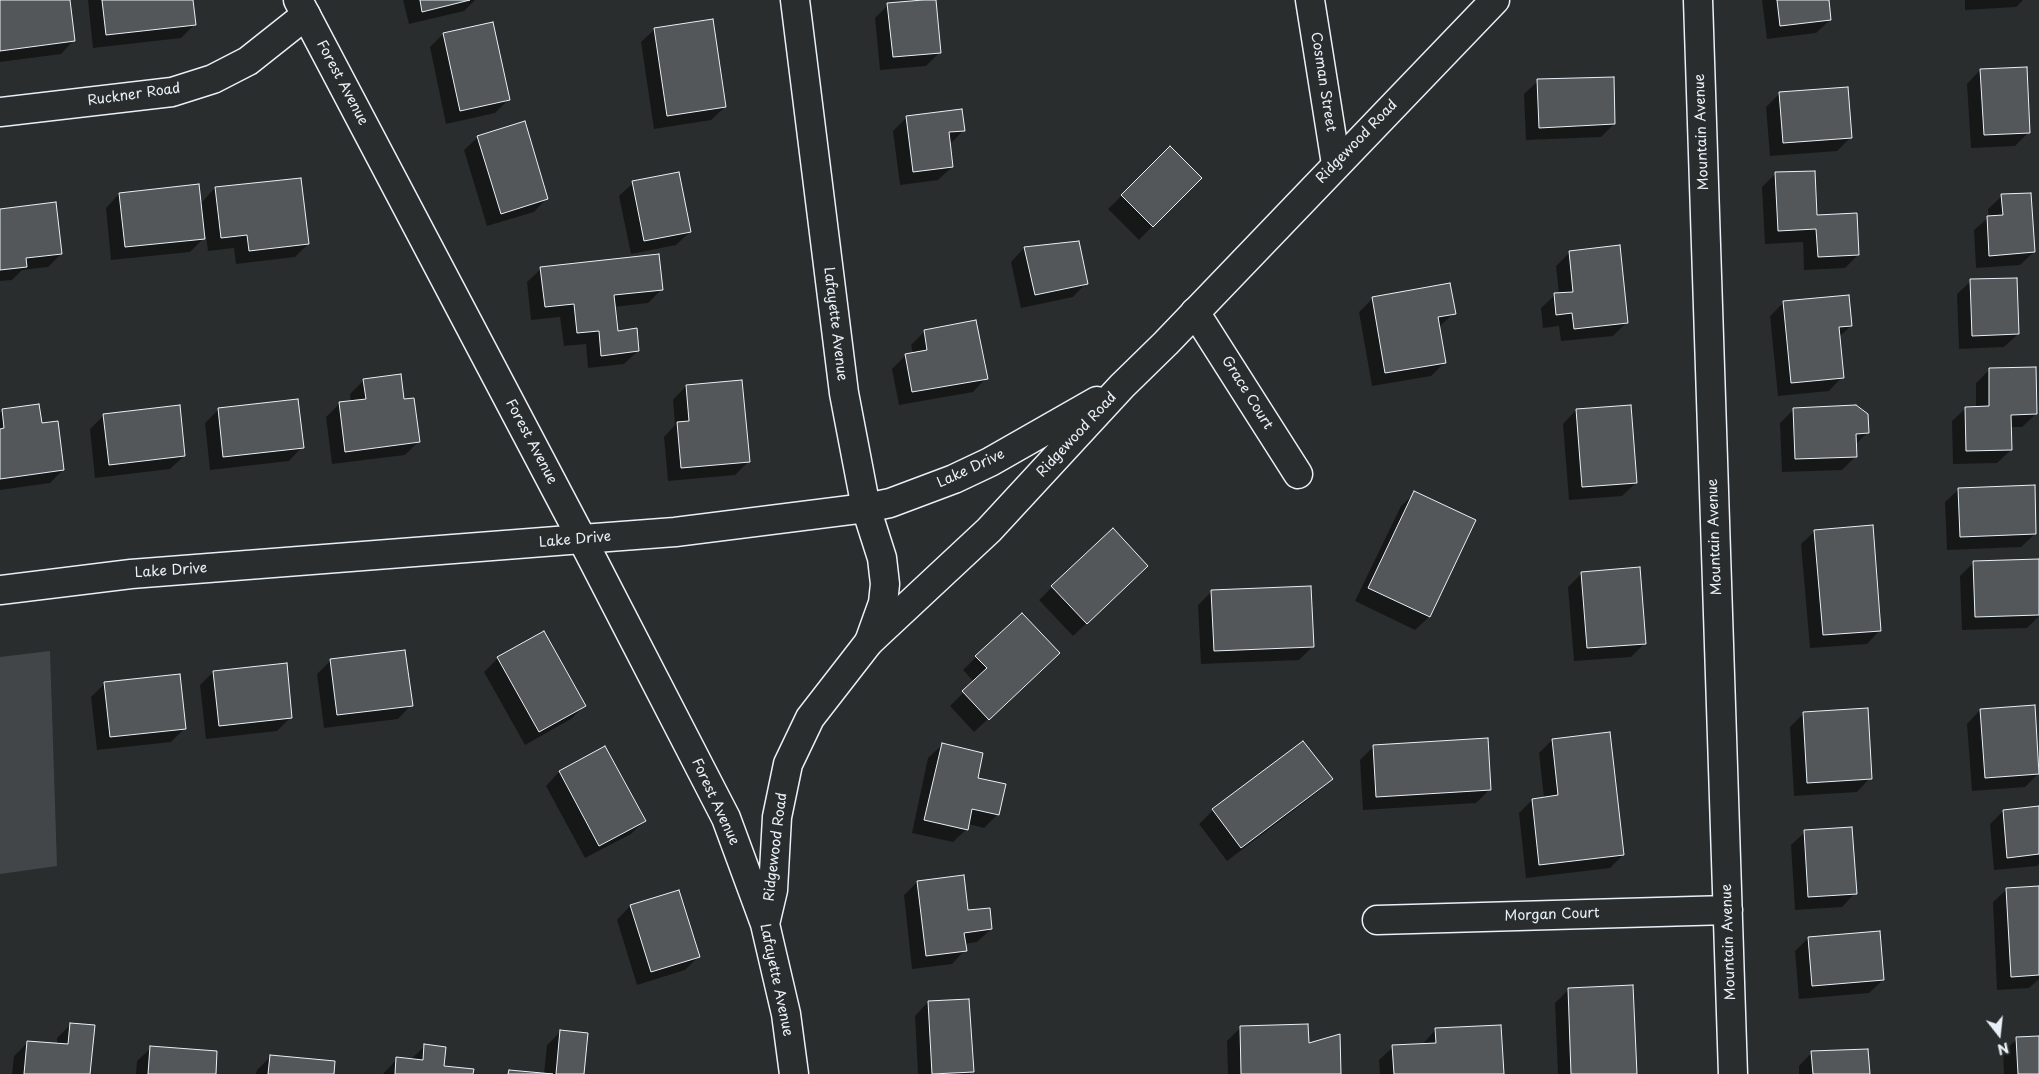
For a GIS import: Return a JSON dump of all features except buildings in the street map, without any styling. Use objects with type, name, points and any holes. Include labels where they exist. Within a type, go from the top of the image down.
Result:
[{"type":"street","name":"Lafayette Avenue","points":[[795,0],[844,393],[866,508],[882,558],[885,584],[883,603],[869,642]]},
{"type":"street","name":"Cosman Street","points":[[1310,0],[1336,164]]},
{"type":"street","name":"Ridgewood Road","points":[[765,924],[773,890],[777,817],[788,764],[810,718],[869,642],[989,530],[1122,386],[1495,0]]},
{"type":"street","name":"Mountain Avenue","points":[[1698,0],[1733,1074]]},
{"type":"street","name":"Ruckner Road","points":[[0,112],[180,90],[213,79],[248,60],[302,7]]},
{"type":"street","name":"Forest Avenue","points":[[302,7],[582,539],[726,818],[753,888]]},
{"type":"street","name":"Grace Court","points":[[1195,312],[1298,474]]},
{"type":"street","name":"Lake Drive","points":[[0,590],[131,574],[674,532],[866,508],[890,503],[922,492],[990,462],[1122,386]]},
{"type":"street","name":"Lafayette Avenue","points":[[753,888],[765,924],[786,1014],[794,1074]]},
{"type":"street","name":"Morgan Court","points":[[1377,920],[1728,910]]},
{"type":"shaded area","points":[[50,651],[57,866],[0,874],[0,657]]}]
